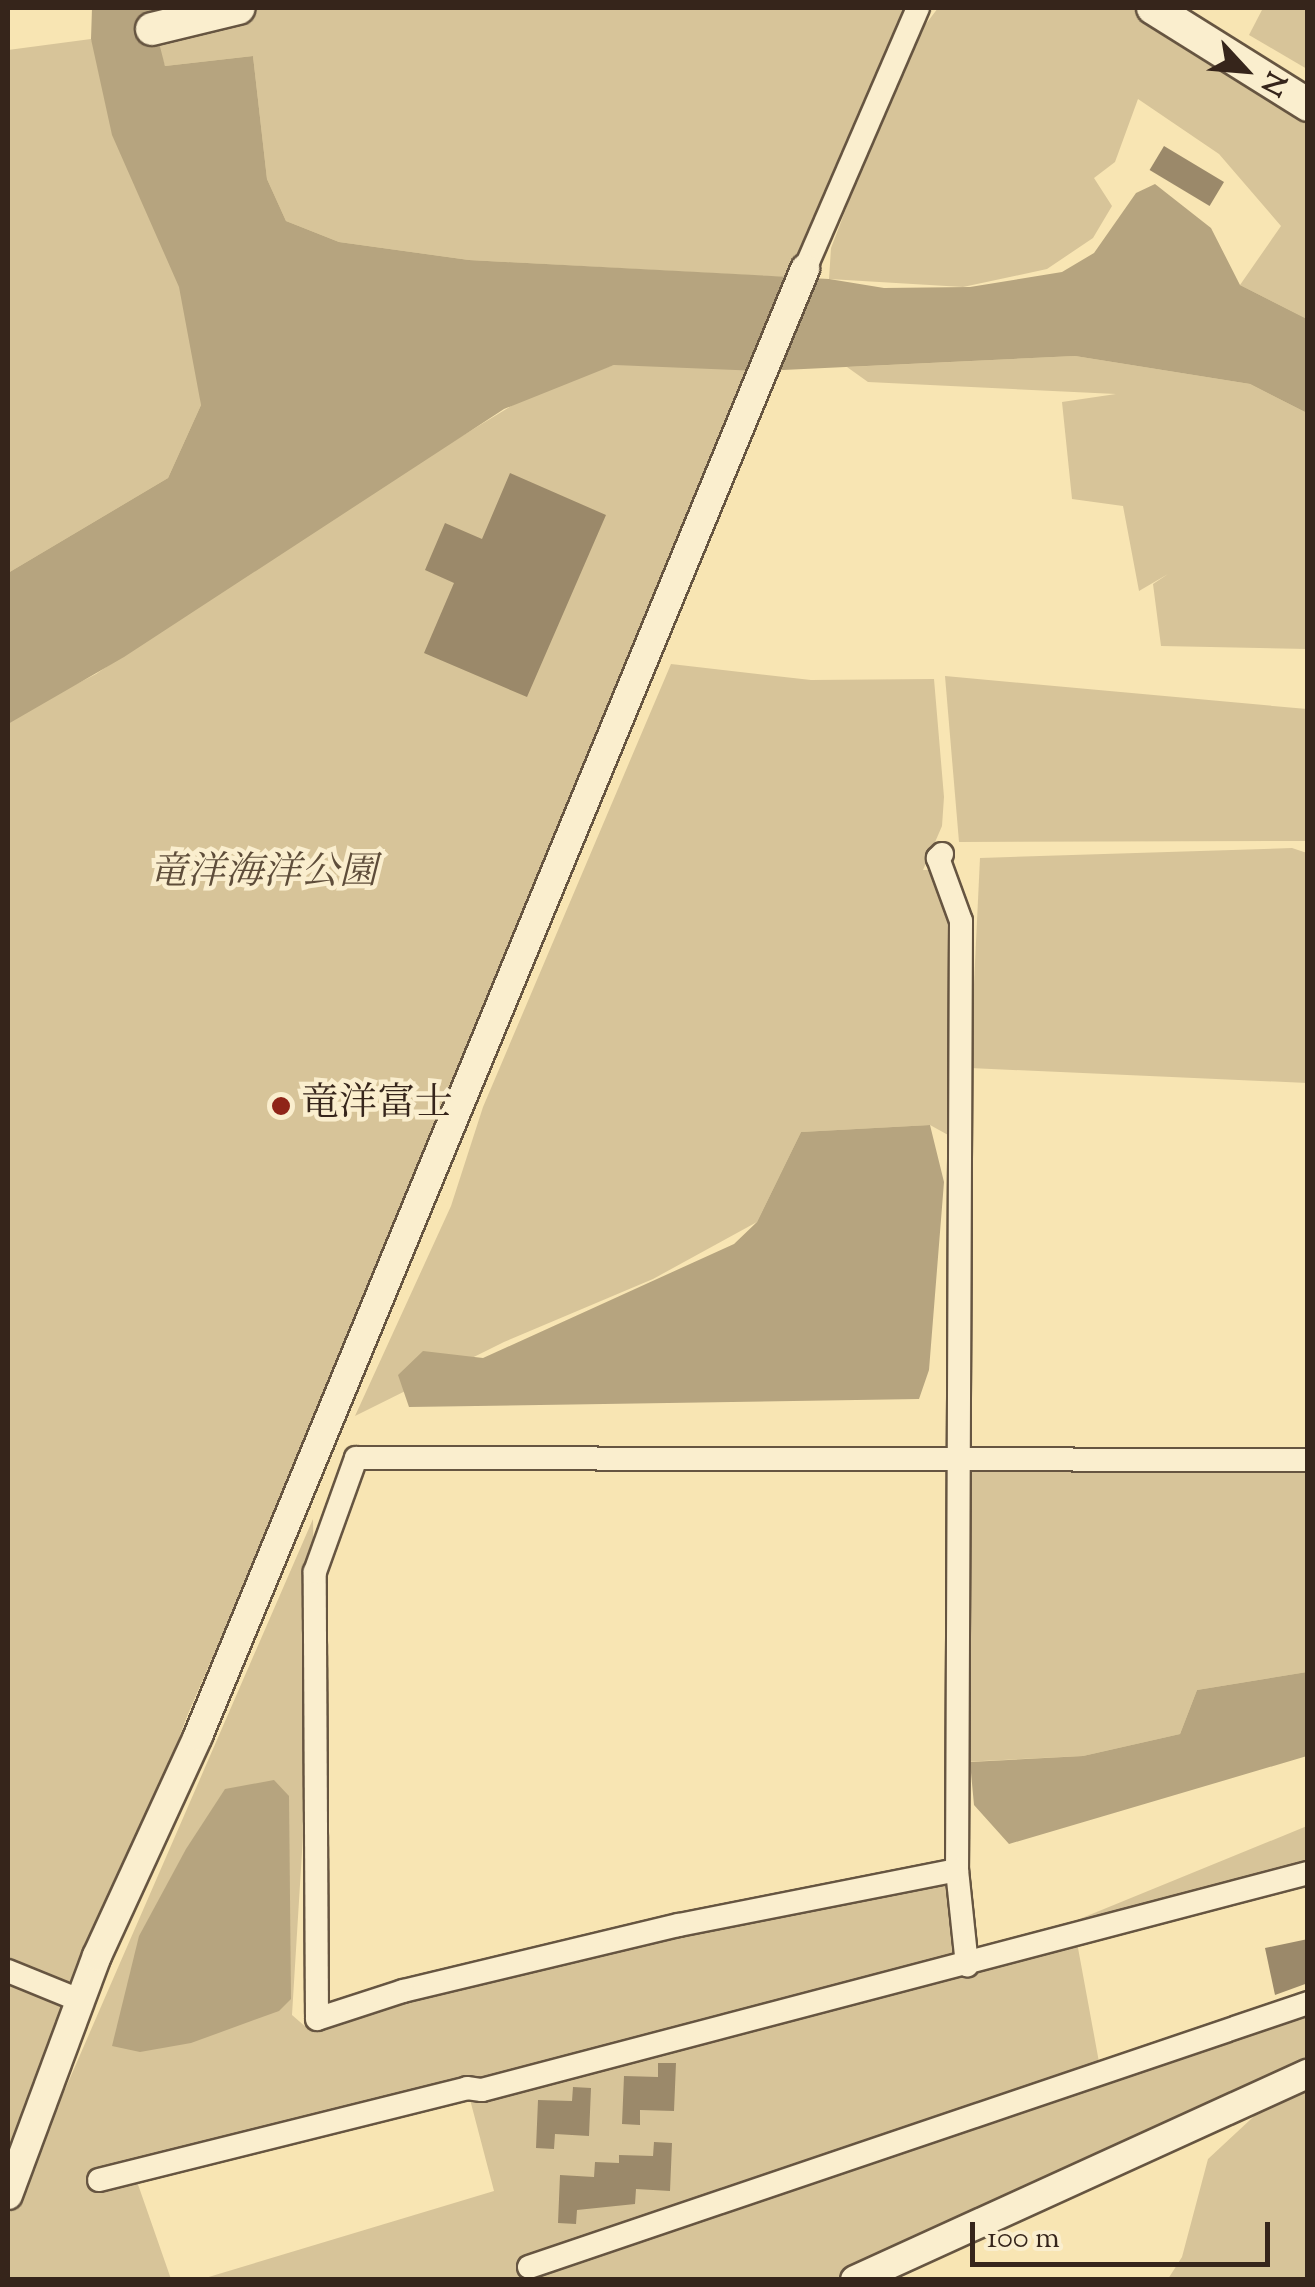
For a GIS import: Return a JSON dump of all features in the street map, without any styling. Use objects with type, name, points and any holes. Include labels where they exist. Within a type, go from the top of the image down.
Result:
[{"type":"main road","points":[[152,29],[239,8]]},
{"type":"main road","points":[[1154,8],[1308,106]]},
{"type":"street","points":[[8,2194],[80,2000],[198,1736],[760,371],[918,8]]},
{"type":"street","points":[[942,854],[938,858],[961,922],[957,1870],[967,1964]]},
{"type":"street","points":[[957,1870],[678,1925],[402,1991],[317,2019],[315,1572],[356,1458],[958,1455],[1308,1460]]},
{"type":"street","points":[[99,2180],[967,1964],[1308,1873]]},
{"type":"street","points":[[8,1970],[80,2000]]},
{"type":"street","points":[[529,2267],[1308,2004]]},
{"type":"street","points":[[855,2280],[1308,2074]]},
{"type":"green space","points":[[239,8],[905,8],[802,278],[469,260],[339,242],[286,221],[267,179],[253,56],[165,66],[152,29]]},
{"type":"green space","points":[[938,8],[1149,8],[1307,103],[1307,319],[1240,285],[1281,226],[1219,154],[1138,99],[1115,162],[1094,178],[1112,206],[1093,238],[1047,269],[963,287],[829,279],[831,248],[852,193],[916,37]]},
{"type":"green space","points":[[1263,8],[1307,8],[1307,69],[1249,35]]},
{"type":"green space","points":[[91,39],[191,265],[201,405],[168,478],[8,573],[8,50]]},
{"type":"green space","points":[[1075,356],[1250,384],[1307,413],[1307,649],[1161,646],[1153,584],[1168,574],[1139,591],[1123,506],[1072,499],[1062,402],[1116,394],[868,382],[847,367]]},
{"type":"green space","name":"竜洋海洋公園","points":[[614,365],[762,366],[537,910],[188,1714],[79,2000],[40,2147],[313,1519],[315,1640],[292,2015],[307,2028],[467,1976],[957,1870],[953,1967],[967,1965],[1307,1826],[1307,1871],[1076,1937],[1101,2073],[1307,2003],[1307,2279],[1168,2279],[1182,2257],[1208,2159],[1281,2091],[855,2279],[202,2279],[494,2191],[467,2088],[134,2173],[171,2279],[8,2279],[8,719],[96,674],[291,540],[536,391]]},
{"type":"green space","points":[[671,664],[811,680],[934,679],[944,797],[942,826],[923,870],[942,870],[957,910],[959,1141],[930,1125],[801,1132],[757,1222],[653,1279],[504,1342],[355,1416],[451,1206],[483,1107]]},
{"type":"green space","points":[[945,676],[1307,709],[1307,841],[959,842]]},
{"type":"green space","points":[[1292,848],[1307,853],[1307,1083],[970,1068],[980,858]]},
{"type":"green space","points":[[958,1455],[1307,1459],[1307,1672],[1197,1690],[1180,1734],[1083,1756],[962,1762]]},
{"type":"shaded area","points":[[92,8],[150,8],[165,66],[253,56],[267,179],[286,221],[339,242],[469,260],[829,279],[884,288],[970,287],[1062,272],[1094,253],[1136,193],[1155,184],[1211,228],[1240,285],[1307,319],[1307,413],[1250,384],[1075,356],[760,371],[614,365],[504,409],[124,657],[8,724],[8,573],[168,478],[201,405],[179,287],[112,135],[91,39]]},
{"type":"shaded area","points":[[930,1125],[944,1182],[929,1370],[919,1399],[409,1407],[398,1375],[423,1351],[483,1358],[734,1244],[757,1222],[801,1132]]},
{"type":"shaded area","points":[[1307,1672],[1307,1756],[1009,1844],[974,1805],[970,1762],[1083,1756],[1180,1734],[1197,1690]]},
{"type":"shaded area","points":[[274,1780],[289,1796],[291,1999],[279,2011],[191,2043],[140,2052],[112,2046],[139,1936],[186,1849],[225,1789]]},
{"type":"building","points":[[1164,146],[1224,182],[1210,206],[1150,170]]},
{"type":"building","points":[[510,473],[606,515],[527,697],[424,653],[454,583],[425,570],[445,523],[482,539]]},
{"type":"building","points":[[1308,1939],[1308,1983],[1275,1995],[1265,1948]]},
{"type":"building","points":[[658,2063],[676,2063],[674,2111],[640,2110],[640,2125],[622,2124],[624,2076],[658,2077]]},
{"type":"building","points":[[573,2087],[591,2088],[589,2136],[555,2134],[554,2149],[536,2148],[538,2100],[572,2101]]},
{"type":"building","points":[[654,2142],[672,2143],[670,2191],[636,2189],[635,2204],[577,2210],[576,2224],[558,2223],[560,2175],[594,2177],[595,2162],[619,2163],[619,2155],[653,2156]]},
{"type":"place","name":"竜洋富士","points":[[281,1106]]}]
